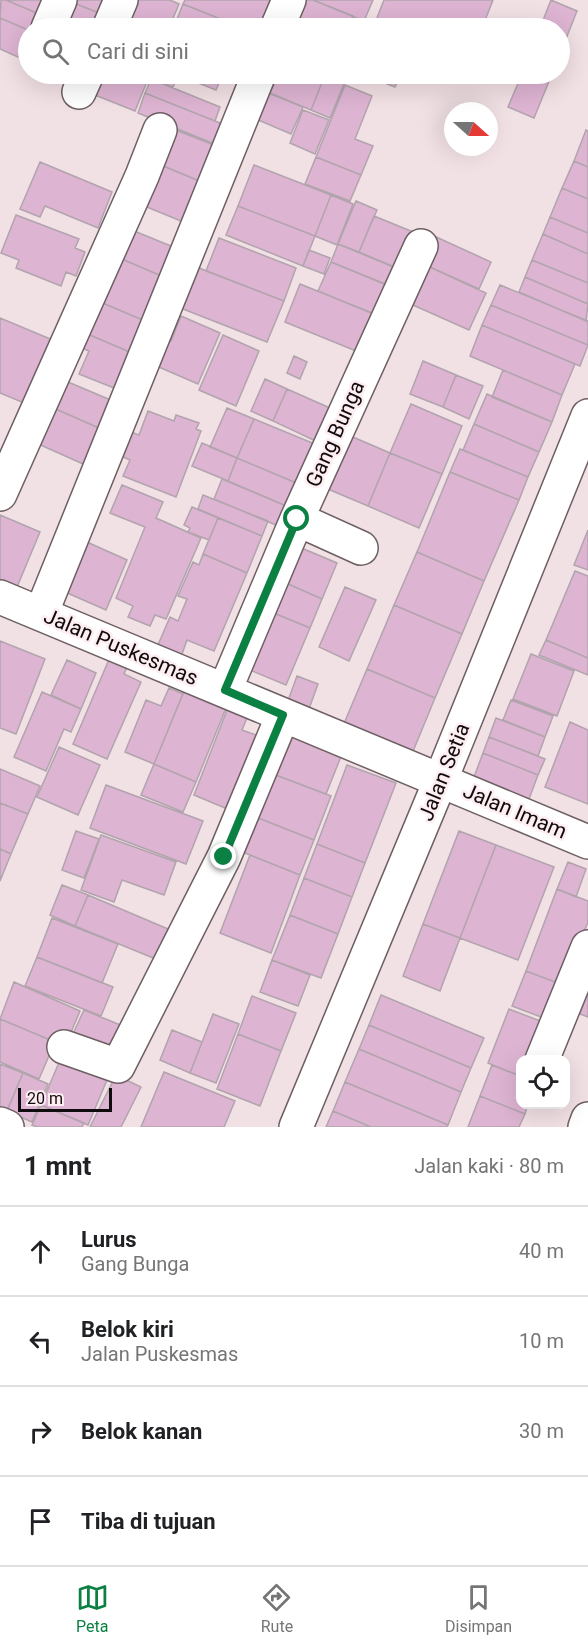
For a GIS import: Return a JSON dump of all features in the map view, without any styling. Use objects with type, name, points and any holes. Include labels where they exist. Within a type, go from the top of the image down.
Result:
[{"type":"street","points":[[52,18],[60,0]]},
{"type":"street","points":[[113,18],[121,0]]},
{"type":"street","points":[[281,18],[289,0]]},
{"type":"street","points":[[41,614],[255,84]]},
{"type":"street","points":[[0,494],[142,176],[160,130]]},
{"type":"street","name":"Gang Bunga","points":[[225,690],[297,519],[421,246]]},
{"type":"street","name":"Jalan Setia","points":[[296,1127],[441,779],[588,416]]},
{"type":"street","points":[[297,519],[362,548]]},
{"type":"street","name":"Jalan Puskesmas","points":[[0,597],[441,779]]},
{"type":"street","points":[[64,1047],[118,1066],[224,857],[283,715]]},
{"type":"street","name":"Jalan Imam","points":[[441,779],[588,842]]},
{"type":"street","points":[[544,1055],[588,947]]},
{"type":"street","points":[[585,1127],[588,1119]]},
{"type":"street","points":[[0,1124],[7,1127]]},
{"type":"building","points":[[1,0],[46,17],[18,18],[18,26],[0,18]]},
{"type":"building","points":[[6,0],[53,0],[46,17]]},
{"type":"building","points":[[66,0],[110,0],[104,15]]},
{"type":"building","points":[[66,0],[104,15],[103,18],[56,18]]},
{"type":"building","points":[[123,0],[170,0],[179,4],[173,18],[121,18],[116,16]]},
{"type":"building","points":[[185,0],[275,0],[267,18],[218,18],[183,4]]},
{"type":"building","points":[[298,0],[313,0],[353,16],[352,18],[295,18]]},
{"type":"building","points":[[313,0],[373,0],[365,18],[357,18]]},
{"type":"building","points":[[384,0],[493,0],[486,18],[377,18]]},
{"type":"building","points":[[551,0],[577,11],[570,29],[570,18],[544,18]]},
{"type":"building","points":[[183,4],[218,18],[178,18]]},
{"type":"building","points":[[0,18],[18,26],[18,57],[0,49]]},
{"type":"building","points":[[88,84],[146,84],[135,111],[85,91]]},
{"type":"building","points":[[149,84],[163,84],[220,107],[215,121],[145,93]]},
{"type":"building","points":[[201,84],[219,84],[216,90]]},
{"type":"building","points":[[274,84],[321,84],[311,110],[270,93]]},
{"type":"building","points":[[321,84],[344,84],[330,118],[311,110]]},
{"type":"building","points":[[518,84],[548,84],[534,118],[508,107]]},
{"type":"building","points":[[345,85],[372,96],[355,139],[373,146],[361,175],[316,157]]},
{"type":"building","points":[[261,90],[303,107],[291,134],[249,116]]},
{"type":"building","points":[[145,93],[235,129],[227,149],[138,113]]},
{"type":"building","points":[[303,110],[329,120],[315,154],[290,143]]},
{"type":"building","points":[[163,125],[224,149],[209,185],[149,160]]},
{"type":"building","points":[[586,130],[588,131],[588,167],[574,161]]},
{"type":"building","points":[[316,157],[361,175],[350,201],[305,184]]},
{"type":"building","points":[[574,161],[588,167],[588,199],[562,188]]},
{"type":"building","points":[[40,162],[112,192],[98,228],[45,206],[40,217],[20,209]]},
{"type":"building","points":[[254,165],[331,195],[315,236],[238,206]]},
{"type":"building","points":[[163,166],[209,185],[193,226],[147,207]]},
{"type":"building","points":[[562,188],[588,199],[588,233],[550,217]]},
{"type":"building","points":[[331,195],[353,204],[337,245],[315,236]]},
{"type":"building","points":[[356,201],[377,210],[359,252],[338,244]]},
{"type":"building","points":[[238,206],[315,236],[303,266],[226,235]]},
{"type":"building","points":[[16,215],[79,239],[75,248],[85,252],[76,276],[66,272],[61,286],[16,268],[19,260],[1,253]]},
{"type":"building","points":[[374,216],[418,234],[404,271],[359,252]]},
{"type":"building","points":[[550,217],[588,233],[588,254],[543,234]]},
{"type":"building","points":[[122,226],[183,251],[171,280],[110,254]]},
{"type":"building","points":[[543,234],[588,254],[588,283],[532,260]]},
{"type":"building","points":[[434,236],[491,262],[479,289],[421,263]]},
{"type":"building","points":[[219,238],[296,268],[284,301],[206,271]]},
{"type":"building","points":[[338,244],[396,268],[389,286],[331,262]]},
{"type":"building","points":[[309,250],[330,258],[324,274],[303,266]]},
{"type":"building","points":[[110,254],[171,280],[152,324],[91,298]]},
{"type":"building","points":[[532,260],[588,283],[588,304],[525,277]]},
{"type":"building","points":[[331,262],[395,288],[383,318],[318,291]]},
{"type":"building","points":[[421,263],[486,293],[469,330],[404,301]]},
{"type":"building","points":[[194,266],[284,301],[267,342],[178,307]]},
{"type":"building","points":[[525,277],[588,304],[586,321],[519,292]]},
{"type":"building","points":[[300,284],[372,313],[356,351],[285,322]]},
{"type":"building","points":[[500,285],[588,321],[588,345],[491,305]]},
{"type":"building","points":[[91,298],[152,324],[139,356],[78,330]]},
{"type":"building","points":[[491,305],[588,345],[580,366],[482,325]]},
{"type":"building","points":[[181,316],[220,333],[198,384],[152,364],[163,338],[171,341]]},
{"type":"building","points":[[0,318],[55,341],[29,405],[0,393]]},
{"type":"building","points":[[482,325],[575,364],[562,395],[470,356]]},
{"type":"building","points":[[78,330],[139,356],[124,392],[79,374],[89,351],[72,344]]},
{"type":"building","points":[[223,335],[259,351],[236,406],[199,390]]},
{"type":"building","points":[[294,356],[307,362],[300,379],[287,373]]},
{"type":"building","points":[[423,361],[456,375],[443,407],[410,394]]},
{"type":"building","points":[[503,370],[562,395],[552,422],[492,397]]},
{"type":"building","points":[[456,375],[483,386],[469,419],[443,407]]},
{"type":"building","points":[[61,379],[120,404],[108,432],[49,406]]},
{"type":"building","points":[[265,379],[287,389],[273,421],[251,411]]},
{"type":"building","points":[[287,389],[339,412],[324,445],[273,421]]},
{"type":"building","points":[[487,394],[552,422],[539,452],[474,424]]},
{"type":"building","points":[[411,404],[462,426],[442,474],[390,453]]},
{"type":"building","points":[[49,406],[108,432],[92,468],[34,442]]},
{"type":"building","points":[[227,408],[254,419],[237,458],[210,447]]},
{"type":"building","points":[[148,411],[174,421],[176,415],[199,423],[196,429],[201,431],[176,497],[123,476],[130,460],[121,456],[131,432],[139,435]]},
{"type":"building","points":[[254,419],[317,445],[301,485],[237,458]]},
{"type":"building","points":[[474,424],[539,452],[528,477],[463,450]]},
{"type":"building","points":[[339,431],[390,453],[368,506],[316,484]]},
{"type":"building","points":[[202,443],[237,458],[228,481],[192,466]]},
{"type":"building","points":[[460,449],[528,477],[519,500],[450,472]]},
{"type":"building","points":[[390,453],[442,474],[419,528],[368,506]]},
{"type":"building","points":[[237,458],[301,485],[291,508],[228,481]]},
{"type":"building","points":[[450,472],[519,500],[484,581],[417,552]]},
{"type":"building","points":[[222,479],[291,508],[283,528],[214,499]]},
{"type":"building","points":[[122,485],[163,502],[156,518],[201,538],[166,619],[155,615],[150,626],[128,617],[133,606],[116,598],[145,527],[110,513]]},
{"type":"building","points":[[203,495],[268,521],[262,536],[198,509]]},
{"type":"building","points":[[192,507],[218,518],[209,540],[188,532],[190,528],[184,525]]},
{"type":"building","points":[[0,515],[40,532],[17,587],[0,580]]},
{"type":"building","points":[[218,518],[262,536],[247,573],[203,554]]},
{"type":"building","points":[[588,530],[588,570],[574,565]]},
{"type":"building","points":[[78,538],[127,560],[106,610],[56,588]]},
{"type":"building","points":[[292,544],[337,563],[322,599],[277,579]]},
{"type":"building","points":[[417,552],[484,581],[462,634],[394,605]]},
{"type":"building","points":[[203,554],[247,573],[214,651],[187,640],[181,657],[157,647],[170,617],[178,621],[187,599],[178,596],[193,562],[199,565]]},
{"type":"building","points":[[575,571],[588,576],[588,658],[546,640]]},
{"type":"building","points":[[277,579],[322,599],[310,628],[264,609]]},
{"type":"building","points":[[345,587],[376,600],[349,661],[319,647]]},
{"type":"building","points":[[394,605],[462,634],[435,698],[367,669]]},
{"type":"building","points":[[264,609],[310,628],[286,685],[245,668]]},
{"type":"building","points":[[546,640],[588,658],[588,675],[539,655]]},
{"type":"building","points":[[0,641],[45,659],[16,734],[0,728]]},
{"type":"building","points":[[113,650],[131,658],[124,674],[141,682],[107,759],[73,744]]},
{"type":"building","points":[[531,654],[574,671],[557,716],[513,699]]},
{"type":"building","points":[[67,660],[96,673],[81,709],[51,695]]},
{"type":"building","points":[[367,669],[435,698],[409,761],[340,733]]},
{"type":"building","points":[[297,676],[318,684],[306,717],[285,709]]},
{"type":"building","points":[[169,688],[183,694],[154,764],[125,752],[146,700],[161,706]]},
{"type":"building","points":[[184,691],[226,708],[196,782],[154,764]]},
{"type":"building","points":[[42,692],[81,709],[71,732],[64,729],[46,771],[14,757]]},
{"type":"building","points":[[511,700],[553,716],[545,737],[503,720]]},
{"type":"building","points":[[229,705],[249,713],[242,730],[259,736],[237,813],[194,795]]},
{"type":"building","points":[[496,718],[545,737],[538,756],[489,737]]},
{"type":"building","points":[[570,722],[588,730],[588,804],[545,787]]},
{"type":"building","points":[[282,726],[344,749],[326,794],[265,771]]},
{"type":"building","points":[[489,737],[545,759],[538,775],[483,753]]},
{"type":"building","points":[[59,747],[100,765],[78,815],[37,797]]},
{"type":"building","points":[[483,753],[538,775],[526,807],[471,785]]},
{"type":"building","points":[[154,764],[196,782],[183,812],[141,795]]},
{"type":"building","points":[[347,765],[396,783],[365,863],[317,844]]},
{"type":"building","points":[[0,769],[40,786],[28,814],[0,803]]},
{"type":"building","points":[[265,771],[331,796],[314,840],[248,814]]},
{"type":"building","points":[[106,785],[203,821],[186,864],[90,828]]},
{"type":"building","points":[[0,803],[28,814],[11,854],[0,849]]},
{"type":"building","points":[[248,814],[314,840],[300,875],[235,849]]},
{"type":"building","points":[[76,831],[99,839],[84,878],[62,870]]},
{"type":"building","points":[[459,831],[496,845],[460,938],[423,924]]},
{"type":"building","points":[[101,835],[176,862],[164,895],[122,880],[114,902],[81,890]]},
{"type":"building","points":[[317,844],[365,863],[352,897],[304,878]]},
{"type":"building","points":[[496,845],[554,867],[518,960],[460,938]]},
{"type":"building","points":[[0,849],[11,854],[0,881]]},
{"type":"building","points":[[250,855],[300,875],[271,953],[220,933]]},
{"type":"building","points":[[568,862],[586,869],[576,897],[557,889]]},
{"type":"building","points":[[304,878],[352,897],[338,934],[290,915]]},
{"type":"building","points":[[62,885],[88,895],[75,926],[50,915]]},
{"type":"building","points":[[557,889],[588,901],[588,922],[563,985],[526,971]]},
{"type":"building","points":[[88,895],[175,932],[163,962],[75,926]]},
{"type":"building","points":[[290,915],[338,934],[321,978],[272,960]]},
{"type":"building","points":[[52,918],[118,944],[102,983],[37,957]]},
{"type":"building","points":[[423,924],[460,938],[440,991],[403,976]]},
{"type":"building","points":[[37,957],[113,987],[101,1016],[25,986]]},
{"type":"building","points":[[588,959],[588,1017],[569,1010]]},
{"type":"building","points":[[272,960],[310,975],[298,1006],[260,992]]},
{"type":"building","points":[[526,971],[563,985],[549,1020],[512,1006]]},
{"type":"building","points":[[14,982],[80,1011],[69,1037],[55,1042],[0,1019]]},
{"type":"building","points":[[381,995],[484,1038],[471,1068],[369,1025]]},
{"type":"building","points":[[252,996],[296,1013],[281,1051],[238,1034]]},
{"type":"building","points":[[509,1009],[548,1024],[535,1055],[516,1055],[516,1074],[488,1063]]},
{"type":"building","points":[[84,1010],[130,1029],[118,1057],[71,1038]]},
{"type":"building","points":[[213,1014],[239,1024],[216,1083],[190,1073]]},
{"type":"building","points":[[0,1019],[55,1042],[39,1079],[0,1062]]},
{"type":"building","points":[[369,1025],[471,1068],[461,1092],[359,1049]]},
{"type":"building","points":[[172,1030],[202,1042],[190,1073],[160,1060]]},
{"type":"building","points":[[238,1034],[281,1051],[260,1106],[217,1089]]},
{"type":"building","points":[[359,1049],[461,1092],[448,1125],[345,1082]]},
{"type":"building","points":[[63,1053],[110,1073],[88,1125],[41,1105]]},
{"type":"building","points":[[0,1064],[23,1073],[7,1111],[0,1108]]},
{"type":"building","points":[[492,1065],[516,1074],[516,1109],[526,1109],[525,1114],[480,1096]]},
{"type":"building","points":[[164,1072],[235,1101],[224,1127],[141,1127]]},
{"type":"building","points":[[23,1073],[48,1084],[32,1122],[7,1111]]},
{"type":"building","points":[[116,1075],[141,1087],[121,1127],[90,1127]]},
{"type":"building","points":[[345,1082],[448,1125],[447,1127],[371,1127],[333,1111]]},
{"type":"building","points":[[480,1096],[525,1114],[519,1127],[468,1127]]},
{"type":"building","points":[[41,1105],[84,1123],[82,1127],[32,1125]]},
{"type":"building","points":[[333,1111],[371,1127],[326,1127]]},
{"type":"route","points":[[224,857],[283,715],[225,690],[297,519]]}]
